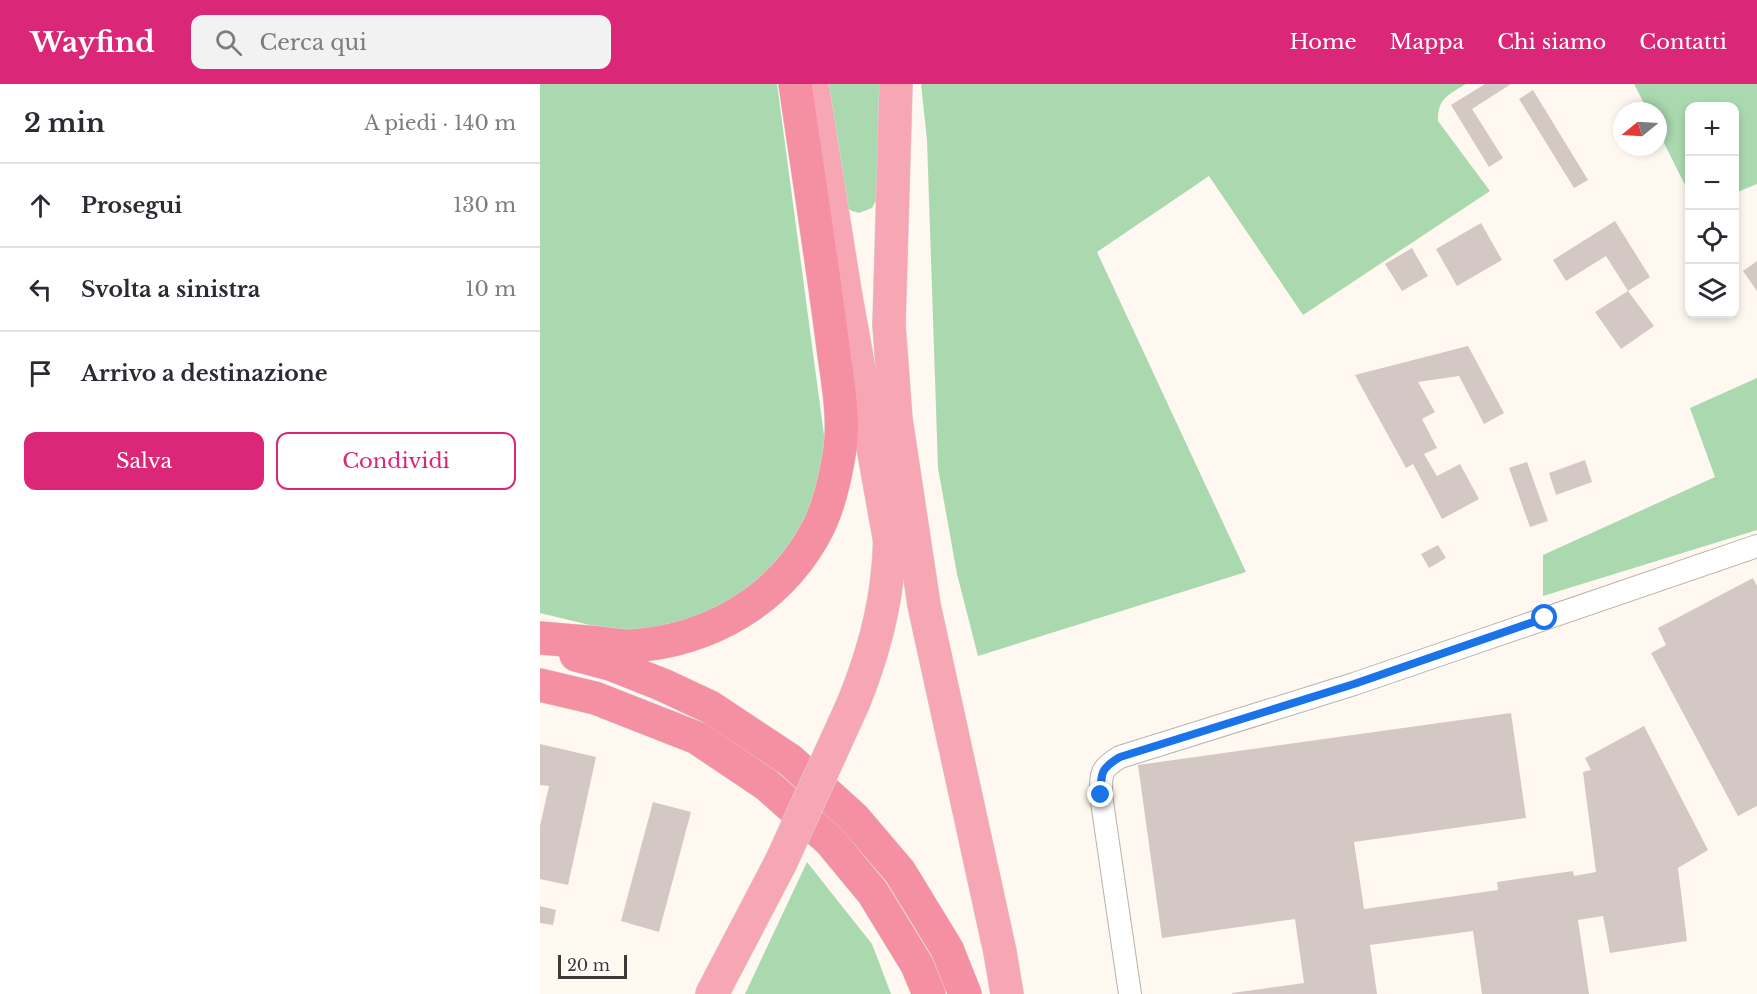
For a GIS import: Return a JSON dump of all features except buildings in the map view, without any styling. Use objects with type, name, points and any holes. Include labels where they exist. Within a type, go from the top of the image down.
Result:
[{"type":"highway","points":[[540,638],[629,646],[694,635],[727,621],[756,602],[783,578],[818,527],[829,500],[835,474],[840,448],[841,420],[830,325],[795,84]]},
{"type":"highway","points":[[812,84],[845,291],[889,537]]},
{"type":"highway","points":[[896,84],[889,325],[896,419],[924,605],[1000,951],[1007,994]]},
{"type":"highway","points":[[712,994],[781,862],[868,667],[884,602],[888,567],[896,419]]},
{"type":"highway","points":[[540,645],[610,664],[663,685],[710,707],[790,760],[854,818],[900,872],[947,949],[965,994]]},
{"type":"highway","points":[[540,685],[595,698],[697,738],[767,785],[830,842],[873,893],[917,966],[929,994]]},
{"type":"street","points":[[1130,994],[1101,795],[1101,777],[1107,765],[1120,757],[1354,684],[1757,546]]},
{"type":"green space","points":[[540,84],[777,84],[826,450],[809,517],[789,551],[731,607],[644,638],[540,613]]},
{"type":"green space","points":[[827,84],[882,84],[877,199],[872,208],[859,213],[843,205]]},
{"type":"green space","points":[[921,84],[1466,84],[1445,98],[1440,107],[1438,121],[1490,191],[1303,315],[1209,176],[1097,252],[1246,572],[978,656],[957,574],[938,468],[927,140]]},
{"type":"green space","points":[[1634,84],[1757,84],[1757,184],[1739,191],[1739,102],[1685,102],[1685,185],[1667,149],[1667,102],[1643,102]]},
{"type":"green space","points":[[1757,378],[1757,530],[1543,596],[1543,555],[1715,477],[1690,408]]},
{"type":"green space","points":[[807,862],[872,944],[891,994],[745,994]]},
{"type":"route","points":[[1101,795],[1101,777],[1107,765],[1120,757],[1354,684],[1545,618]]}]
